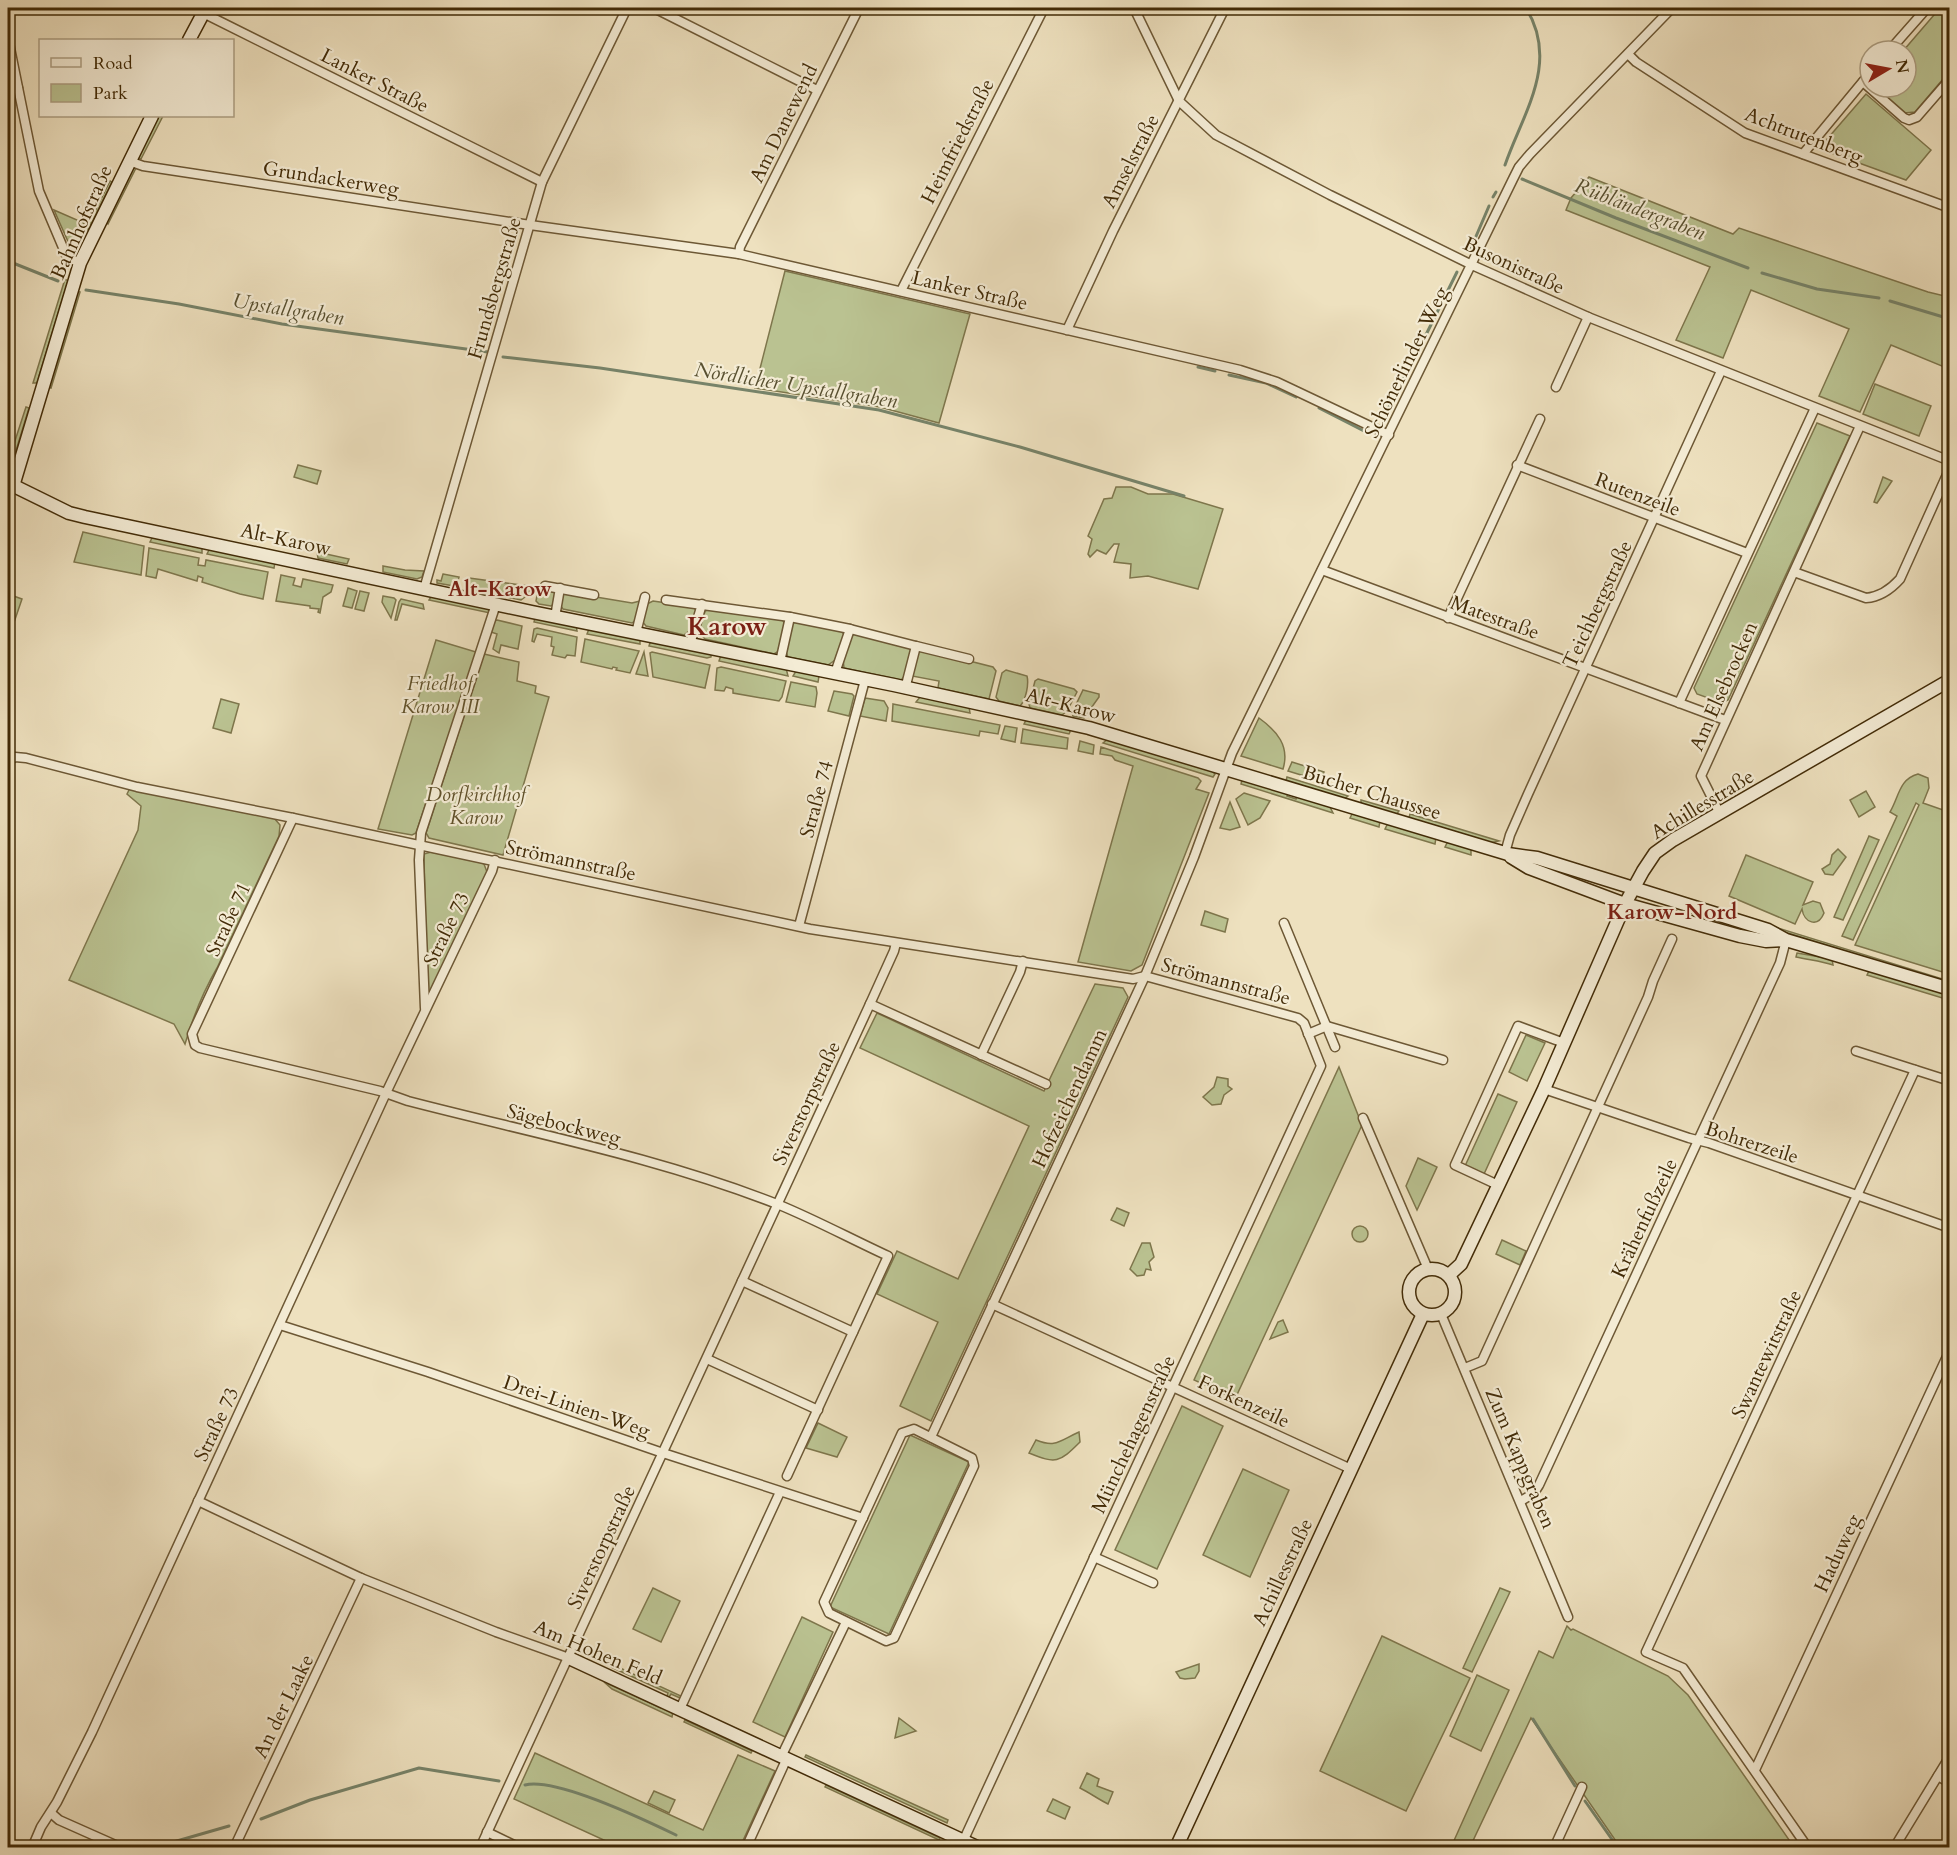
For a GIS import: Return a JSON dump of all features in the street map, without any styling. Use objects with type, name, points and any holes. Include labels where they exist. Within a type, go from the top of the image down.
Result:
[{"type":"main road","points":[[189,39],[200,9]]},
{"type":"main road","name":"Bahnhofstraße","points":[[9,488],[80,263],[151,117]]},
{"type":"main road","name":"Alt-Karow","points":[[9,488],[69,513],[1089,728],[1225,769]]},
{"type":"main road","name":"Achillesstraße","points":[[1449,1275],[1461,1264],[1544,1089],[1625,904],[1655,853],[1673,840],[1950,680]]},
{"type":"main road","name":"Bucher Chaussee","points":[[1225,769],[1506,854],[1537,858],[1768,930],[1786,940],[1950,989]]},
{"type":"main road","name":"Bucher Chaussee","points":[[1506,854],[1529,868],[1625,904],[1740,936],[1766,941],[1786,940]]},
{"type":"main road","points":[[1428,1269],[1435,1269],[1449,1275],[1456,1290],[1455,1300],[1449,1309],[1432,1316],[1423,1314],[1415,1308],[1410,1300],[1409,1292],[1414,1277],[1428,1269]]},
{"type":"main road","name":"Achillesstraße","points":[[1176,1848],[1423,1314]]},
{"type":"main road","name":"Am Hohen Feld","points":[[569,1658],[785,1757],[961,1844],[979,1848]]},
{"type":"street","name":"Frundsbergstraße","points":[[424,589],[542,182],[627,8]]},
{"type":"street","points":[[654,8],[817,90]]},
{"type":"street","name":"Am Danewend","points":[[739,254],[740,247],[859,8]]},
{"type":"street","name":"Heimfriedstraße","points":[[901,291],[1044,8]]},
{"type":"street","name":"Busonistraße","points":[[1134,8],[1179,101],[1216,135],[1330,195],[1472,265],[1588,317],[1950,461]]},
{"type":"street","name":"Amselstraße","points":[[1067,330],[1225,8]]},
{"type":"street","name":"Schönerlinder Weg","points":[[1225,769],[1519,167],[1672,8]]},
{"type":"street","points":[[1900,39],[1927,8]]},
{"type":"street","name":"Lanker Straße","points":[[200,9],[542,182]]},
{"type":"street","points":[[8,38],[39,191],[67,257],[80,263]]},
{"type":"street","name":"Achtrutenberg","points":[[1628,54],[1636,62],[1744,134],[1950,208]]},
{"type":"street","points":[[1882,99],[1904,118],[1910,120],[1917,117],[1950,80]]},
{"type":"street","points":[[8,89],[18,88]]},
{"type":"street","points":[[1803,154],[1858,88]]},
{"type":"street","name":"Grundackerweg","points":[[129,161],[143,166],[530,225]]},
{"type":"street","name":"Lanker Straße","points":[[530,225],[739,254],[1258,375],[1389,435]]},
{"type":"street","points":[[1556,387],[1588,317]]},
{"type":"street","name":"Teichbergstraße","points":[[1506,854],[1510,835],[1528,794],[1721,371]]},
{"type":"street","points":[[1679,703],[1815,408]]},
{"type":"street","points":[[1448,618],[1540,418]]},
{"type":"street","name":"Am Elsebrocken","points":[[1720,814],[1701,776],[1860,426]]},
{"type":"street","name":"Rutenzeile","points":[[1517,465],[1747,554]]},
{"type":"street","points":[[1794,572],[1866,597],[1874,597],[1895,585],[1950,468]]},
{"type":"street","name":"Matestraße","points":[[1322,570],[1725,720]]},
{"type":"street","points":[[545,586],[594,595]]},
{"type":"street","points":[[555,617],[560,588]]},
{"type":"street","points":[[636,633],[645,597]]},
{"type":"street","points":[[666,600],[790,616],[969,659]]},
{"type":"street","name":"Straße 73","points":[[425,1011],[419,845],[421,833],[496,604]]},
{"type":"street","points":[[690,644],[702,604]]},
{"type":"street","points":[[780,662],[790,616]]},
{"type":"street","points":[[835,674],[850,629]]},
{"type":"street","points":[[905,688],[916,646]]},
{"type":"street","name":"Straße 74","points":[[799,926],[865,680]]},
{"type":"street","name":"Strömannstraße","points":[[8,760],[15,757],[33,759],[138,788],[495,860],[799,926],[1133,979],[1145,976],[1298,1018],[1305,1023],[1308,1034]]},
{"type":"street","name":"Hofzeichendamm","points":[[931,1437],[1145,976],[1194,857],[1225,769]]},
{"type":"street","name":"Straße 71","points":[[192,1034],[293,818]]},
{"type":"street","name":"Straße 73","points":[[32,1848],[92,1732],[386,1093],[492,871],[495,860]]},
{"type":"street","points":[[1284,923],[1335,1047]]},
{"type":"street","points":[[1465,1368],[1482,1361],[1599,1107],[1672,939]]},
{"type":"street","name":"Krähenfußzeile","points":[[1521,1501],[1534,1493],[1539,1485],[1780,963],[1786,940]]},
{"type":"street","name":"Siverstorpstraße","points":[[480,1848],[707,1359],[896,943]]},
{"type":"street","points":[[981,1055],[1023,961]]},
{"type":"street","points":[[870,1004],[1046,1084]]},
{"type":"street","points":[[1308,1034],[1327,1026],[1443,1060]]},
{"type":"street","points":[[1498,1185],[1455,1165],[1492,1081],[1518,1026],[1564,1043]]},
{"type":"street","name":"Sägebockweg","points":[[192,1034],[195,1045],[200,1048],[590,1146],[681,1171],[778,1204],[888,1256],[853,1332]]},
{"type":"street","name":"Münchehagenstraße","points":[[961,1844],[1321,1066],[1308,1034]]},
{"type":"street","points":[[1856,1051],[1950,1081]]},
{"type":"street","name":"Swantewitstraße","points":[[1755,1770],[1683,1668],[1646,1652],[1915,1070]]},
{"type":"street","name":"Bohrerzeile","points":[[1544,1089],[1950,1228]]},
{"type":"street","points":[[1363,1118],[1428,1269]]},
{"type":"street","points":[[742,1281],[853,1332],[787,1476]]},
{"type":"street","name":"Forkenzeile","points":[[992,1304],[1351,1469]]},
{"type":"street","name":"Zum Kappgraben","points":[[1441,1314],[1568,1617]]},
{"type":"street","name":"Drei-Linien-Weg","points":[[280,1325],[428,1372],[663,1453],[863,1518]]},
{"type":"street","name":"Haduweg","points":[[1755,1770],[1950,1350]]},
{"type":"street","points":[[707,1359],[818,1410]]},
{"type":"street","points":[[914,1429],[931,1437],[972,1458],[974,1466],[894,1638],[886,1641],[829,1614],[824,1602],[902,1433],[914,1429]]},
{"type":"street","points":[[680,1709],[780,1492]]},
{"type":"street","name":"Am Hohen Feld","points":[[198,1501],[361,1578],[496,1632],[569,1658]]},
{"type":"street","points":[[1094,1557],[1153,1583]]},
{"type":"street","name":"An der Laake","points":[[234,1848],[361,1578]]},
{"type":"street","points":[[746,1848],[846,1622]]},
{"type":"street","points":[[1894,1848],[1950,1756]]},
{"type":"street","points":[[1755,1770],[1808,1848]]},
{"type":"street","points":[[1938,1776],[1950,1783]]},
{"type":"street","points":[[1554,1848],[1582,1787]]},
{"type":"street","points":[[51,1813],[60,1820],[122,1848]]},
{"type":"street","points":[[487,1832],[520,1848]]},
{"type":"green space","points":[[1940,8],[1949,8],[1949,72],[1915,112],[1904,113],[1888,99],[1918,99],[1918,39],[1913,39]]},
{"type":"green space","points":[[1862,99],[1872,99],[1931,150],[1906,180],[1823,150],[1822,145]]},
{"type":"green space","points":[[158,117],[162,117],[141,159],[138,157]]},
{"type":"green space","points":[[133,168],[136,168],[108,224],[106,222]]},
{"type":"green space","points":[[1589,177],[1733,234],[1739,228],[1928,292],[1949,297],[1949,369],[1891,345],[1860,412],[1819,396],[1849,329],[1751,290],[1723,358],[1676,340],[1710,267],[1566,210],[1571,198]]},
{"type":"green space","points":[[110,181],[112,182],[78,250],[76,249]]},
{"type":"green space","points":[[54,210],[84,223],[72,247],[70,246]]},
{"type":"green space","points":[[785,271],[970,314],[939,423],[880,407],[755,388]]},
{"type":"green space","points":[[65,279],[68,281],[37,383],[33,383]]},
{"type":"green space","points":[[76,291],[80,292],[51,388],[47,387]]},
{"type":"green space","points":[[1875,384],[1931,406],[1919,436],[1863,414]]},
{"type":"green space","points":[[26,407],[29,408],[14,457],[10,456]]},
{"type":"green space","points":[[1817,423],[1850,436],[1728,700],[1722,703],[1697,694],[1694,688]]},
{"type":"green space","points":[[298,465],[321,471],[317,484],[294,477]]},
{"type":"green space","points":[[1883,477],[1892,481],[1877,503],[1874,502]]},
{"type":"green space","points":[[1116,487],[1131,487],[1148,494],[1173,494],[1223,509],[1198,589],[1148,576],[1130,578],[1131,564],[1114,562],[1119,544],[1114,544],[1106,554],[1097,550],[1090,557],[1088,554],[1092,539],[1088,536],[1104,499],[1112,498]]},
{"type":"green space","points":[[83,532],[144,546],[141,575],[74,562]]},
{"type":"green space","points":[[153,536],[202,547],[202,553],[150,542]]},
{"type":"green space","points":[[149,548],[199,558],[198,565],[205,566],[206,560],[268,572],[263,599],[202,582],[203,578],[198,576],[197,581],[158,569],[156,578],[146,576]]},
{"type":"green space","points":[[210,548],[275,562],[274,568],[207,554]]},
{"type":"green space","points":[[317,552],[349,559],[347,564],[318,558]]},
{"type":"green space","points":[[383,566],[424,571],[422,577],[417,579],[383,572]]},
{"type":"green space","points":[[443,574],[459,577],[457,584],[454,586],[437,583],[437,580],[441,581]]},
{"type":"green space","points":[[281,575],[295,578],[293,585],[301,587],[303,579],[333,585],[331,592],[323,597],[320,613],[319,609],[310,608],[310,606],[276,601]]},
{"type":"green space","points":[[469,578],[528,586],[530,590],[521,600],[468,589],[466,586]]},
{"type":"green space","points":[[348,588],[357,591],[352,608],[343,606]]},
{"type":"green space","points":[[541,588],[558,592],[555,603],[551,606],[539,604],[536,601],[538,590]]},
{"type":"green space","points":[[360,591],[369,593],[364,611],[355,609]]},
{"type":"green space","points":[[566,592],[632,603],[640,601],[636,620],[632,623],[563,609],[560,605],[562,595]]},
{"type":"green space","points":[[8,594],[22,599],[8,640]]},
{"type":"green space","points":[[432,595],[487,607],[490,613],[429,600]]},
{"type":"green space","points":[[383,596],[396,600],[391,618],[382,602]]},
{"type":"green space","points":[[401,599],[423,604],[424,609],[402,604],[397,620],[395,620]]},
{"type":"green space","points":[[653,601],[694,607],[696,611],[690,630],[684,635],[646,626],[642,621],[647,604]]},
{"type":"green space","points":[[710,609],[782,619],[785,624],[779,651],[774,654],[705,639],[699,632],[705,611]]},
{"type":"green space","points":[[535,618],[576,624],[577,631],[534,622]]},
{"type":"green space","points":[[494,621],[522,626],[518,649],[501,645],[499,653],[493,649],[497,634],[491,632]]},
{"type":"green space","points":[[795,622],[841,630],[845,636],[838,658],[828,665],[788,657],[786,652],[791,624]]},
{"type":"green space","points":[[534,629],[577,637],[575,656],[567,655],[565,658],[552,655],[554,647],[551,646],[552,637],[537,634],[534,642],[532,641]]},
{"type":"green space","points":[[589,629],[640,638],[640,644],[587,634]]},
{"type":"green space","points":[[856,633],[908,647],[911,650],[904,677],[901,680],[844,668],[843,659],[851,636]]},
{"type":"green space","points":[[585,639],[639,651],[630,673],[616,670],[617,668],[613,667],[612,669],[581,662]]},
{"type":"green space","name":"Friedhof Karow III","points":[[436,640],[476,652],[475,657],[416,833],[412,835],[378,829]]},
{"type":"green space","points":[[651,640],[711,653],[711,657],[649,646]]},
{"type":"green space","points":[[922,649],[993,667],[996,671],[989,699],[938,688],[939,681],[912,676],[918,652]]},
{"type":"green space","points":[[644,652],[648,676],[636,674]]},
{"type":"green space","points":[[650,653],[710,665],[705,688],[653,677]]},
{"type":"green space","name":"Dorfkirchhof Karow","points":[[484,654],[519,662],[517,681],[536,686],[535,693],[549,697],[503,855],[429,838],[426,833]]},
{"type":"green space","points":[[721,655],[786,668],[788,676],[719,661]]},
{"type":"green space","points":[[717,668],[786,681],[782,697],[779,701],[733,693],[733,689],[726,687],[724,691],[715,690]]},
{"type":"green space","points":[[1006,670],[1027,676],[1026,692],[1020,706],[999,701],[996,697],[1002,673]]},
{"type":"green space","points":[[796,671],[819,676],[818,682],[793,676]]},
{"type":"green space","points":[[1038,679],[1074,689],[1077,692],[1067,711],[1062,715],[1030,708],[1035,681]]},
{"type":"green space","points":[[791,682],[816,687],[815,707],[786,702]]},
{"type":"green space","points":[[1083,690],[1099,694],[1084,718],[1073,716],[1072,713]]},
{"type":"green space","points":[[834,691],[854,696],[849,716],[828,711]]},
{"type":"green space","points":[[920,697],[969,707],[970,713],[916,702]]},
{"type":"green space","points":[[865,698],[884,701],[888,708],[886,721],[860,716]]},
{"type":"green space","points":[[221,699],[239,704],[231,733],[213,728]]},
{"type":"green space","points":[[893,704],[1000,725],[998,734],[980,731],[979,736],[892,721]]},
{"type":"green space","points":[[1259,718],[1271,728],[1283,746],[1285,761],[1283,769],[1241,756]]},
{"type":"green space","points":[[1026,720],[1069,728],[1070,732],[1069,734],[1024,724]]},
{"type":"green space","points":[[1005,726],[1017,728],[1015,742],[1001,739]]},
{"type":"green space","points":[[1023,729],[1068,738],[1067,749],[1021,743]]},
{"type":"green space","points":[[1108,739],[1212,771],[1215,774],[1213,777],[1103,743]]},
{"type":"green space","points":[[1080,741],[1094,745],[1093,754],[1078,751]]},
{"type":"green space","points":[[1101,747],[1198,778],[1201,781],[1196,789],[1209,793],[1142,965],[1131,971],[1078,962],[1133,766],[1115,760],[1112,756],[1100,754]]},
{"type":"green space","points":[[1292,762],[1324,772],[1321,781],[1288,771]]},
{"type":"green space","points":[[1918,774],[1928,778],[1929,788],[1923,803],[1949,812],[1949,974],[1855,945],[1919,805],[1916,803],[1853,940],[1842,936],[1897,816],[1890,812],[1900,789],[1907,780]]},
{"type":"green space","points":[[1287,777],[1348,796],[1344,799],[1286,781]]},
{"type":"green space","points":[[1242,780],[1288,792],[1287,796],[1296,799],[1297,796],[1329,805],[1333,813],[1241,784]]},
{"type":"green space","points":[[130,788],[274,818],[280,825],[279,836],[203,995],[185,1044],[174,1024],[69,980],[138,830],[141,806],[127,794]]},
{"type":"green space","points":[[1866,791],[1875,807],[1859,817],[1850,800]]},
{"type":"green space","points":[[1244,793],[1270,801],[1260,818],[1248,825],[1236,799]]},
{"type":"green space","points":[[1361,800],[1399,811],[1396,815],[1361,804]]},
{"type":"green space","points":[[1230,802],[1240,827],[1230,830],[1220,828]]},
{"type":"green space","points":[[1355,813],[1380,820],[1379,827],[1350,818]]},
{"type":"green space","points":[[1410,814],[1499,841],[1490,843],[1409,818]]},
{"type":"green space","points":[[1388,823],[1436,837],[1435,844],[1385,829]]},
{"type":"green space","points":[[1869,836],[1879,840],[1843,920],[1834,917]]},
{"type":"green space","points":[[1448,841],[1471,848],[1471,855],[1445,847]]},
{"type":"green space","points":[[1838,849],[1846,857],[1833,875],[1825,874],[1822,869],[1830,864],[1832,855]]},
{"type":"green space","points":[[431,852],[480,862],[484,864],[487,872],[430,992],[427,990],[424,854]]},
{"type":"green space","points":[[1746,855],[1813,882],[1803,905],[1813,901],[1820,903],[1824,913],[1821,918],[1812,922],[1805,918],[1802,909],[1795,924],[1729,896]]},
{"type":"green space","points":[[1205,911],[1228,919],[1225,932],[1201,925]]},
{"type":"green space","points":[[1765,924],[1949,981],[1949,983],[1781,931]]},
{"type":"green space","points":[[1797,953],[1832,959],[1833,965],[1796,957]]},
{"type":"green space","points":[[1870,969],[1949,993],[1949,1000],[1867,975]]},
{"type":"green space","points":[[1095,984],[1123,988],[1128,997],[931,1421],[900,1406],[938,1322],[877,1294],[897,1251],[958,1279],[1029,1126],[860,1048],[877,1013],[1044,1091]]},
{"type":"green space","points":[[1526,1035],[1545,1043],[1527,1081],[1509,1072]]},
{"type":"green space","points":[[1339,1067],[1362,1125],[1235,1399],[1194,1380]]},
{"type":"green space","points":[[1217,1077],[1228,1079],[1228,1086],[1232,1089],[1224,1095],[1221,1104],[1212,1105],[1203,1097],[1214,1087]]},
{"type":"green space","points":[[1498,1094],[1517,1102],[1484,1174],[1465,1166]]},
{"type":"green space","points":[[1418,1158],[1437,1167],[1417,1210],[1406,1186]]},
{"type":"green space","points":[[1117,1208],[1129,1213],[1124,1226],[1111,1220]]},
{"type":"green space","points":[[1360,1226],[1366,1228],[1368,1234],[1366,1240],[1360,1242],[1354,1240],[1352,1234],[1354,1228]]},
{"type":"green space","points":[[1502,1240],[1526,1251],[1520,1265],[1496,1254]]},
{"type":"green space","points":[[1142,1243],[1150,1243],[1154,1257],[1149,1262],[1151,1270],[1146,1269],[1144,1275],[1137,1276],[1130,1269]]},
{"type":"green space","points":[[1283,1320],[1288,1332],[1270,1339],[1278,1322]]},
{"type":"green space","points":[[1182,1406],[1223,1426],[1157,1569],[1115,1550]]},
{"type":"green space","points":[[818,1423],[847,1437],[837,1457],[806,1448]]},
{"type":"green space","points":[[1079,1432],[1080,1442],[1062,1458],[1051,1460],[1029,1453],[1036,1440],[1053,1443]]},
{"type":"green space","points":[[910,1435],[969,1462],[889,1634],[830,1607]]},
{"type":"green space","points":[[1243,1469],[1289,1490],[1250,1577],[1203,1555]]},
{"type":"green space","points":[[653,1588],[680,1601],[661,1642],[633,1629]]},
{"type":"green space","points":[[1500,1588],[1510,1592],[1472,1672],[1463,1668]]},
{"type":"green space","points":[[802,1617],[833,1632],[785,1737],[753,1722]]},
{"type":"green space","points":[[1567,1626],[1571,1630],[1668,1676],[1688,1695],[1794,1847],[1620,1847],[1531,1718],[1470,1847],[1452,1845],[1539,1651],[1553,1658]]},
{"type":"green space","points":[[1382,1636],[1470,1678],[1406,1811],[1320,1771]]},
{"type":"green space","points":[[1199,1664],[1199,1671],[1195,1678],[1180,1678],[1176,1672]]},
{"type":"green space","points":[[611,1667],[618,1667],[681,1696],[680,1698],[671,1694],[669,1697],[668,1693]]},
{"type":"green space","points":[[1477,1675],[1509,1690],[1481,1751],[1450,1736]]},
{"type":"green space","points":[[604,1682],[661,1708],[662,1706],[673,1711],[672,1717],[612,1689]]},
{"type":"green space","points":[[899,1718],[916,1731],[895,1738]]},
{"type":"green space","points":[[685,1720],[752,1751],[751,1753],[684,1722]]},
{"type":"green space","points":[[535,1753],[703,1830],[738,1755],[775,1771],[740,1847],[619,1847],[514,1799]]},
{"type":"green space","points":[[806,1755],[948,1820],[947,1823],[805,1757]]},
{"type":"green space","points":[[1087,1773],[1099,1779],[1097,1786],[1113,1792],[1108,1804],[1080,1788]]},
{"type":"green space","points":[[826,1785],[940,1838],[939,1840],[825,1787]]},
{"type":"green space","points":[[654,1791],[675,1800],[669,1813],[648,1803]]},
{"type":"green space","points":[[1053,1799],[1070,1807],[1065,1819],[1047,1811]]},
{"type":"waterway","name":"Rübländergraben","points":[[1505,165],[1529,107],[1539,68],[1540,48],[1536,28],[1526,8]]},
{"type":"waterway","name":"Rübländergraben","points":[[1522,179],[1616,218],[1748,268]]},
{"type":"waterway","name":"Nördlicher Upstallgraben","points":[[1493,197],[1496,192]]},
{"type":"waterway","name":"Nördlicher Upstallgraben","points":[[1471,248],[1489,206]]},
{"type":"waterway","name":"Upstallgraben","points":[[8,261],[58,281]]},
{"type":"waterway","name":"Nördlicher Upstallgraben","points":[[1415,357],[1457,272]]},
{"type":"waterway","name":"Rübländergraben","points":[[1762,273],[1817,289],[1879,298]]},
{"type":"waterway","name":"Upstallgraben","points":[[86,290],[179,304],[282,324],[488,352]]},
{"type":"waterway","points":[[1890,301],[1950,319]]},
{"type":"waterway","name":"Nördlicher Upstallgraben","points":[[503,357],[600,368],[879,410],[1020,447],[1184,496]]},
{"type":"waterway","name":"Nördlicher Upstallgraben","points":[[1198,367],[1215,371]]},
{"type":"waterway","name":"Nördlicher Upstallgraben","points":[[1386,413],[1407,372]]},
{"type":"waterway","name":"Nördlicher Upstallgraben","points":[[1229,375],[1266,383],[1296,397]]},
{"type":"waterway","name":"Nördlicher Upstallgraben","points":[[1319,408],[1364,431]]},
{"type":"waterway","points":[[1533,1719],[1575,1786]]},
{"type":"waterway","points":[[261,1819],[310,1800],[419,1768],[499,1781]]},
{"type":"waterway","points":[[525,1785],[539,1784],[578,1793],[623,1810],[676,1835]]},
{"type":"waterway","points":[[1585,1801],[1618,1848]]},
{"type":"waterway","points":[[156,1847],[229,1826]]},
{"type":"district","name":"Alt-Karow","points":[[500,589]]},
{"type":"district","name":"Karow","points":[[727,626]]},
{"type":"district","name":"Karow-Nord","points":[[1672,911]]}]
